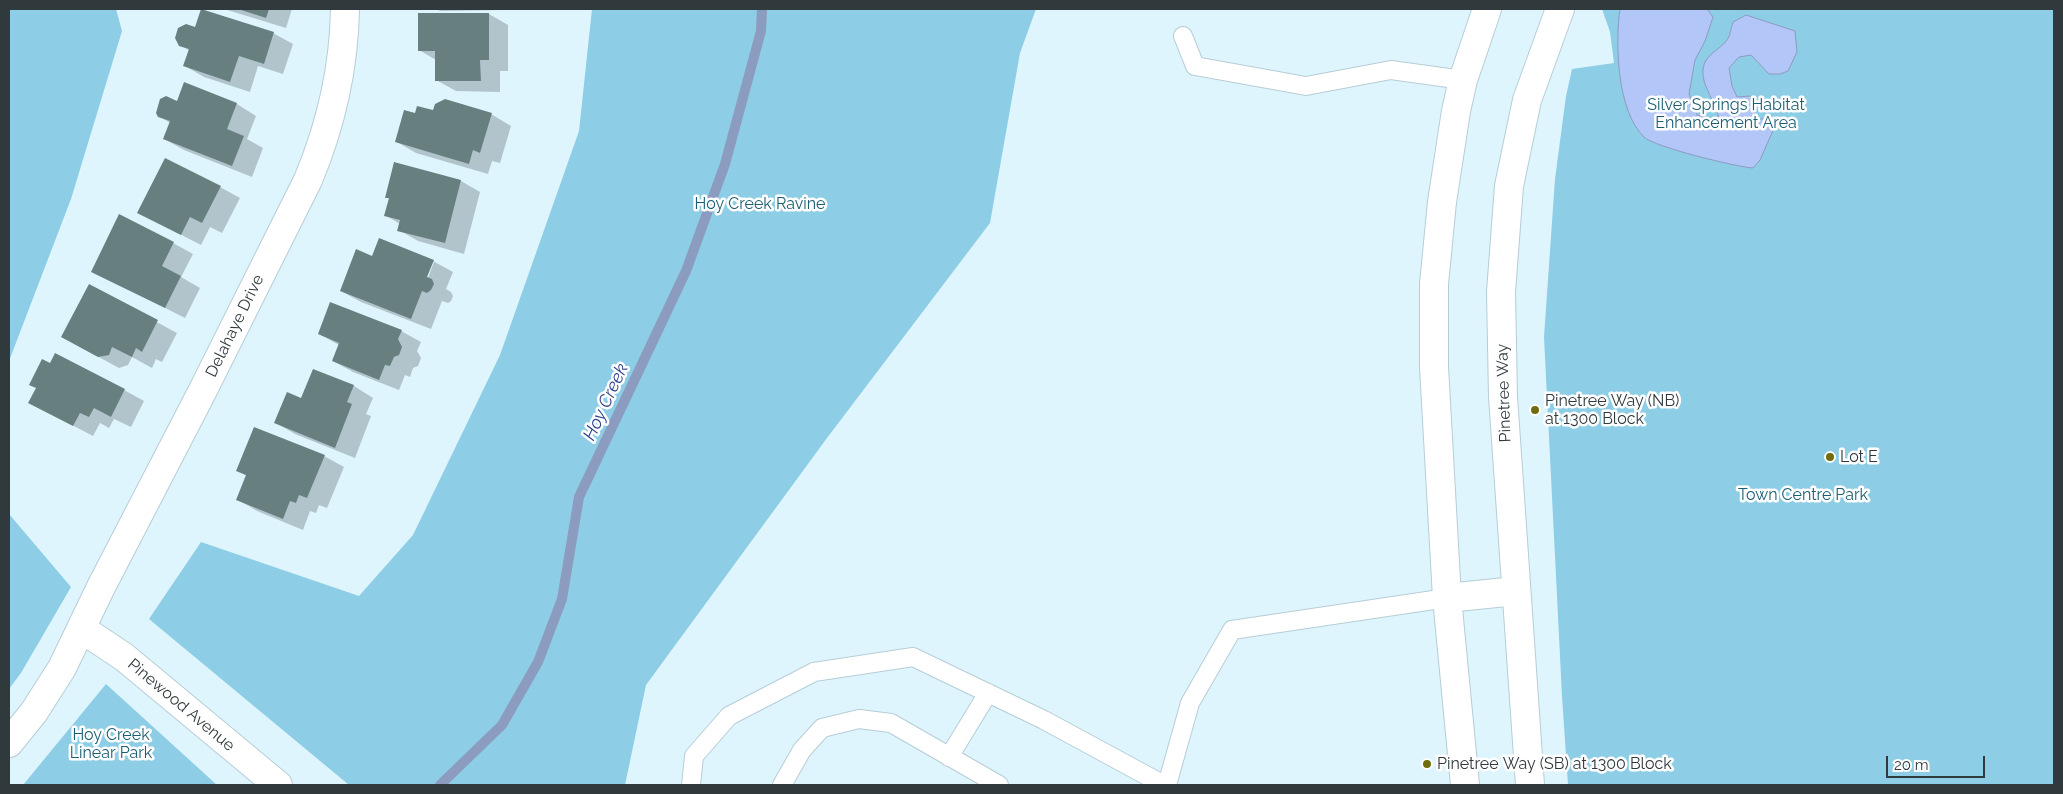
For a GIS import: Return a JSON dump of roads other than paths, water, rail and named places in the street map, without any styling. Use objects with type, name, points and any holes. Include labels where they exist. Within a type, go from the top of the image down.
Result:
[{"type":"main road","name":"Delahaye Drive","points":[[9,743],[54,682],[308,180],[322,148],[338,85],[343,50],[345,9]]},
{"type":"main road","points":[[1466,785],[1448,598],[1434,367],[1434,284],[1442,202],[1456,111],[1463,80],[1486,9]]},
{"type":"main road","name":"Pinetree Way","points":[[1530,785],[1503,397],[1501,292],[1509,186],[1527,100],[1560,9]]},
{"type":"main road","points":[[1448,598],[1516,591]]},
{"type":"main road","name":"Pinewood Avenue","points":[[82,629],[124,657],[278,785]]},
{"type":"lane","points":[[1183,36],[1195,66],[1306,86],[1391,70],[1463,80]]},
{"type":"lane","points":[[691,785],[694,756],[729,716],[814,672],[912,657],[1044,720],[1166,785],[1190,703],[1232,630],[1448,598]]},
{"type":"lane","points":[[949,757],[988,693]]},
{"type":"lane","points":[[782,785],[802,750],[822,728],[859,719],[891,723],[999,785]]},
{"type":"waterway","name":"Hoy Creek","points":[[440,785],[502,725],[538,662],[562,599],[579,497],[686,271],[725,164],[761,31],[762,9]]},
{"type":"place","name":"Pinetree Way (NB) at 1300 Block","points":[[1535,410]]},
{"type":"place","name":"Lot E","points":[[1830,457]]},
{"type":"place","name":"Pinetree Way (SB) at 1300 Block","points":[[1427,764]]},
{"type":"park label","name":"Silver Springs Habitat Enhancement Area","points":[[1726,114]]},
{"type":"park label","name":"Hoy Creek Ravine","points":[[760,204]]},
{"type":"park label","name":"Town Centre Park","points":[[1803,495]]},
{"type":"park label","name":"Hoy Creek Linear Park","points":[[111,744]]}]
